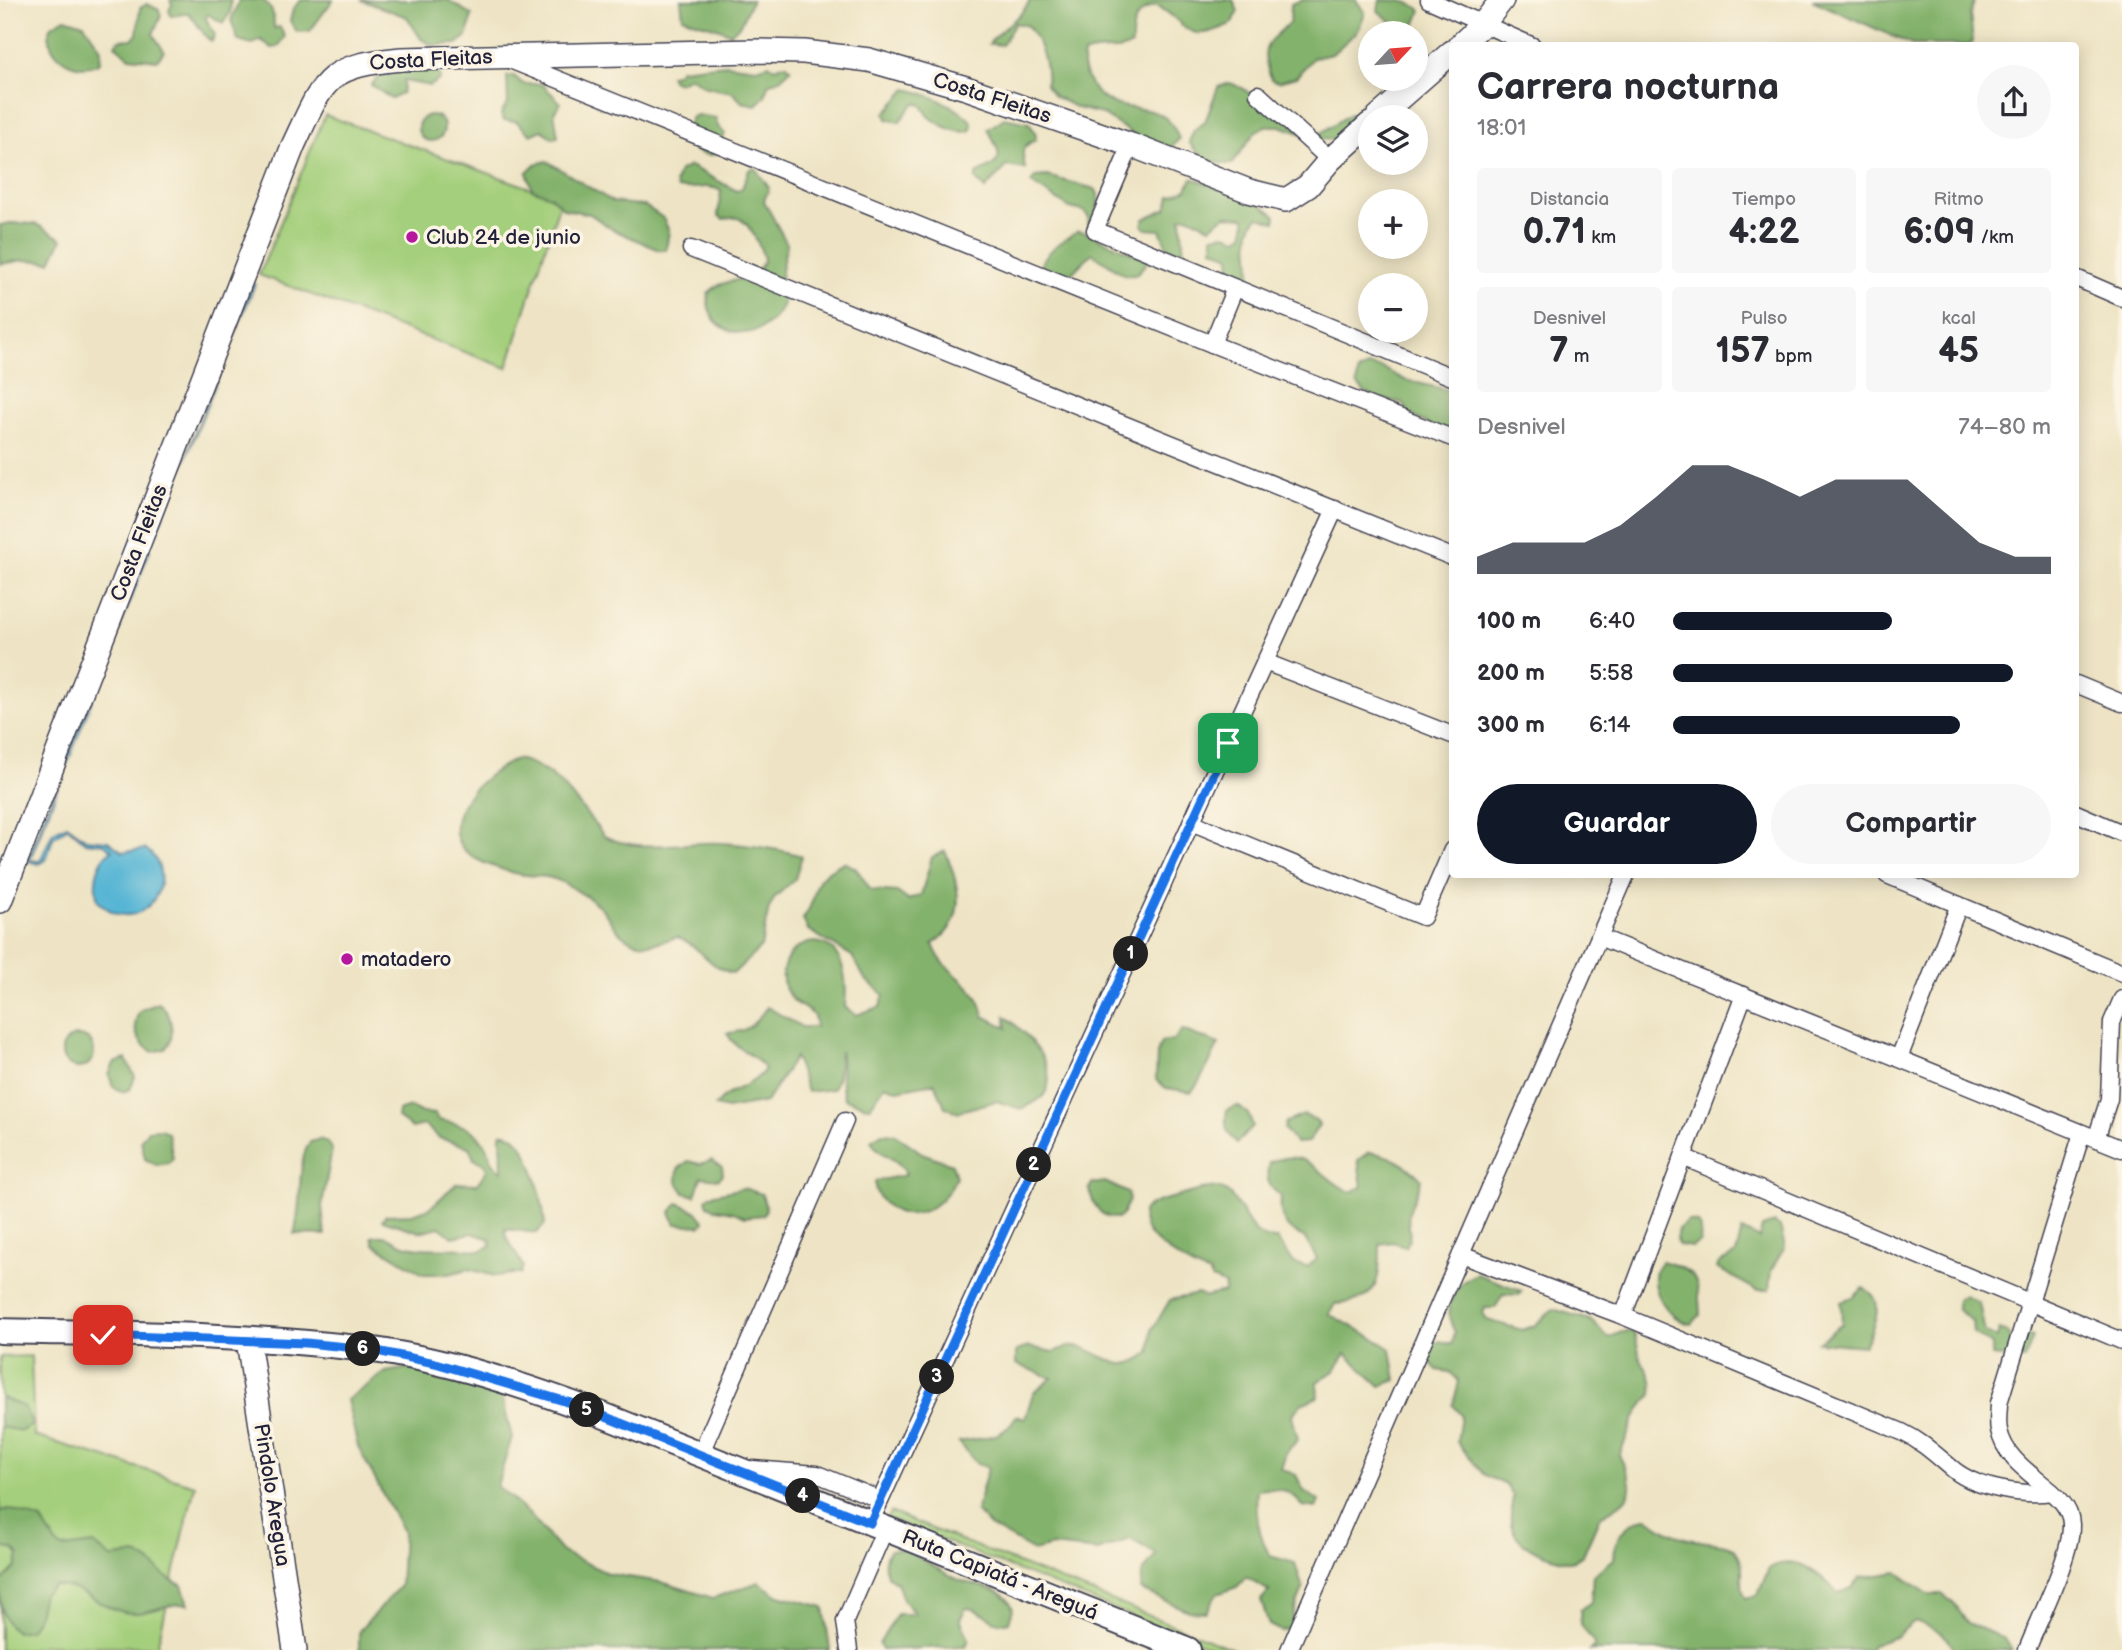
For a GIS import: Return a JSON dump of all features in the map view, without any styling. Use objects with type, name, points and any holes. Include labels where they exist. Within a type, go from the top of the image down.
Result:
[{"type":"main road","points":[[1463,42],[1483,24],[1502,0]]},
{"type":"main road","name":"Costa Fleitas","points":[[0,901],[293,146],[318,93],[339,71],[364,62],[501,57],[757,51],[852,57],[966,88],[1131,145],[1250,191],[1286,200],[1308,186],[1330,160],[1358,135]]},
{"type":"main road","points":[[1392,105],[1449,55]]},
{"type":"main road","name":"Ruta Capiatá - Areguá","points":[[0,1331],[248,1340],[367,1349],[435,1363],[571,1403],[1188,1650]]},
{"type":"main road","name":"Pindolo Aregua","points":[[248,1340],[295,1650]]},
{"type":"street","points":[[1429,0],[1524,42]]},
{"type":"street","points":[[501,57],[1449,437]]},
{"type":"street","points":[[1258,94],[1330,160]]},
{"type":"street","points":[[1131,145],[1095,230],[1449,376]]},
{"type":"street","points":[[691,249],[1449,556]]},
{"type":"street","points":[[2079,279],[2122,298]]},
{"type":"street","points":[[1212,344],[1235,288]]},
{"type":"street","points":[[849,1650],[845,1621],[877,1526],[1191,822],[1335,509]]},
{"type":"street","points":[[1265,662],[1449,734]]},
{"type":"street","points":[[2079,685],[2122,703]]},
{"type":"street","points":[[2079,814],[2122,833]]},
{"type":"street","points":[[1191,822],[1423,917],[1449,857]]},
{"type":"street","points":[[1289,1650],[1625,878]]},
{"type":"street","points":[[1894,878],[2122,973]]},
{"type":"street","points":[[1899,1058],[1959,905]]},
{"type":"street","points":[[1599,937],[2122,1149]]},
{"type":"street","points":[[1623,1316],[1744,995]]},
{"type":"street","points":[[2027,1650],[2069,1545],[2070,1513],[2052,1492],[2016,1463],[1998,1428],[1999,1403],[2089,1136],[2109,1099],[2112,1022],[2122,999]]},
{"type":"street","points":[[700,1455],[845,1121]]},
{"type":"street","points":[[1683,1157],[2122,1341]]},
{"type":"street","points":[[1461,1255],[1623,1316],[1902,1432],[1925,1443],[1955,1471],[1993,1487],[2029,1496],[2052,1492]]},
{"type":"street","points":[[733,1468],[817,1474],[872,1496]]},
{"type":"green space","points":[[170,0],[231,0],[230,13],[223,23],[207,14],[206,19],[215,35],[212,41],[189,13],[171,16]]},
{"type":"green space","points":[[239,0],[263,0],[269,6],[274,28],[280,27],[285,37],[278,47],[272,48],[261,40],[252,44],[238,40],[231,20]]},
{"type":"green space","points":[[301,0],[333,0],[310,31],[297,32],[290,21],[293,9]]},
{"type":"green space","points":[[361,0],[448,0],[472,15],[467,36],[457,44],[432,45],[421,39],[407,17]]},
{"type":"green space","points":[[681,0],[752,0],[740,25],[730,34],[683,17]]},
{"type":"green space","points":[[1030,0],[1233,0],[1238,11],[1233,23],[1217,30],[1196,33],[1156,5],[1136,19],[1132,45],[1120,50],[1084,54],[1085,73],[1098,94],[1110,102],[1161,115],[1171,124],[1179,139],[1169,150],[1145,142],[1102,114],[1077,108],[1054,96],[1046,85],[1043,54],[1028,26],[1015,23],[1002,45],[989,44],[1022,12]]},
{"type":"green space","points":[[1303,0],[1356,0],[1365,13],[1362,21],[1358,21],[1358,31],[1332,54],[1313,58],[1296,77],[1278,82],[1272,80],[1265,53],[1271,41],[1290,22],[1291,4]]},
{"type":"green space","points":[[1380,0],[1403,1],[1421,11],[1417,21],[1390,21],[1378,11]]},
{"type":"green space","points":[[1812,0],[1975,0],[1970,14],[1973,42],[1905,42]]},
{"type":"green space","points":[[147,4],[159,10],[161,16],[153,34],[164,51],[157,60],[130,57],[115,45],[119,40],[132,39],[137,34],[140,8]]},
{"type":"green space","points":[[65,18],[84,24],[101,49],[100,62],[81,67],[72,65],[56,54],[49,37],[50,27]]},
{"type":"green space","points":[[725,64],[757,68],[769,64],[774,68],[786,64],[791,69],[780,79],[768,84],[765,96],[756,105],[742,102],[732,92],[706,87],[690,77],[678,83],[672,80],[670,75],[676,74],[680,69]]},
{"type":"green space","points":[[424,69],[439,73],[440,79],[430,86],[404,81],[402,93],[392,99],[371,85],[380,75]]},
{"type":"green space","points":[[507,76],[514,76],[523,84],[542,84],[561,103],[554,112],[558,137],[552,138],[542,130],[531,135],[516,121],[503,120],[501,114],[508,103]]},
{"type":"green space","points":[[1230,83],[1242,88],[1306,134],[1319,134],[1350,114],[1358,124],[1342,140],[1316,139],[1280,126],[1267,126],[1256,131],[1232,164],[1213,161],[1202,156],[1189,142],[1194,130],[1205,122],[1218,87]]},
{"type":"green space","points":[[907,89],[952,106],[972,123],[971,130],[961,132],[944,126],[929,116],[920,104],[914,103],[899,122],[887,119],[885,113]]},
{"type":"green space","name":"Club 24 de junio","points":[[325,115],[561,199],[507,368],[259,275]]},
{"type":"green space","points":[[431,115],[440,119],[444,128],[440,137],[431,141],[422,137],[418,128],[422,119]]},
{"type":"green space","points":[[697,115],[716,118],[717,125],[725,134],[712,155],[694,150],[682,135],[692,117]]},
{"type":"green space","points":[[1004,118],[1029,123],[1036,134],[1035,140],[1024,148],[1025,169],[1007,166],[985,189],[976,180],[976,174],[993,165],[998,157],[988,129]]},
{"type":"green space","points":[[547,161],[613,202],[645,206],[663,218],[669,231],[666,250],[659,250],[612,229],[590,214],[564,209],[550,196],[532,189],[527,172],[535,164]]},
{"type":"green space","points":[[690,166],[737,191],[742,188],[749,170],[755,168],[769,188],[764,201],[787,244],[781,270],[783,304],[775,318],[764,327],[751,332],[725,329],[709,309],[708,294],[714,288],[754,273],[764,259],[755,237],[744,222],[736,218],[723,219],[718,215],[721,191],[710,187],[677,188],[675,183],[679,171]]},
{"type":"green space","points":[[1047,176],[1095,189],[1099,198],[1089,229],[1088,216],[1083,211],[1070,208],[1031,183],[1035,177]]},
{"type":"green space","points":[[1192,178],[1261,204],[1276,216],[1275,222],[1258,217],[1250,231],[1249,281],[1243,284],[1232,280],[1230,256],[1213,248],[1213,236],[1225,234],[1237,238],[1243,235],[1246,222],[1244,217],[1225,216],[1210,227],[1188,216],[1181,217],[1184,257],[1167,247],[1160,230],[1146,229],[1142,225],[1144,219],[1167,208],[1170,196],[1187,189]]},
{"type":"green space","points":[[36,224],[62,239],[51,262],[25,260],[0,264],[0,225]]},
{"type":"green space","points":[[1078,231],[1149,260],[1137,274],[1125,275],[1092,253],[1066,279],[1038,270],[1055,247]]},
{"type":"green space","points":[[1369,366],[1382,368],[1405,380],[1449,390],[1449,435],[1409,414],[1403,403],[1365,393],[1357,384],[1358,372]]},
{"type":"green space","points":[[516,759],[530,763],[555,779],[604,836],[618,841],[647,846],[722,843],[773,849],[802,856],[795,879],[775,897],[769,908],[761,947],[734,973],[726,971],[677,937],[646,944],[632,941],[618,931],[598,905],[562,882],[550,877],[510,872],[469,854],[457,838],[456,827],[462,805],[482,781]]},
{"type":"green space","points":[[945,851],[954,877],[958,902],[952,925],[933,944],[945,964],[975,994],[984,1016],[1007,1028],[1005,1016],[1030,1040],[1045,1062],[1048,1073],[1044,1095],[1021,1109],[996,1101],[957,1112],[945,1107],[935,1083],[897,1090],[885,1085],[870,1107],[845,1099],[840,1051],[838,1076],[833,1089],[807,1092],[795,1057],[766,1102],[727,1109],[715,1106],[727,1095],[754,1080],[765,1069],[735,1044],[727,1033],[750,1026],[767,1007],[802,1027],[816,1027],[814,1016],[792,999],[783,981],[785,964],[794,951],[807,943],[822,943],[835,953],[844,973],[845,1007],[856,1015],[880,1007],[884,995],[865,979],[852,956],[808,930],[803,919],[823,875],[844,862],[856,868],[871,890],[897,892],[908,900],[921,895],[932,857]]},
{"type":"green space","points":[[159,1003],[170,1019],[172,1032],[165,1049],[153,1052],[139,1039],[135,1028],[141,1010]]},
{"type":"green space","points":[[1182,1030],[1219,1044],[1191,1092],[1166,1088],[1156,1080],[1157,1054],[1161,1042],[1174,1040]]},
{"type":"green space","points":[[78,1036],[89,1041],[94,1052],[89,1063],[78,1068],[67,1063],[62,1052],[67,1041]]},
{"type":"green space","points":[[126,1059],[135,1077],[130,1089],[123,1092],[113,1087],[109,1075],[114,1063]]},
{"type":"green space","points":[[1238,1106],[1248,1114],[1253,1126],[1237,1143],[1228,1132],[1226,1120],[1227,1110]]},
{"type":"green space","points":[[410,1107],[422,1113],[435,1114],[438,1120],[455,1123],[475,1133],[497,1168],[502,1171],[501,1133],[511,1135],[520,1142],[538,1185],[545,1224],[537,1233],[505,1229],[506,1236],[523,1266],[521,1273],[495,1276],[468,1269],[449,1274],[423,1274],[374,1244],[372,1237],[382,1236],[417,1248],[480,1251],[491,1246],[490,1239],[472,1233],[453,1237],[439,1227],[420,1232],[382,1220],[386,1215],[412,1214],[430,1208],[457,1183],[477,1184],[487,1170],[485,1164],[474,1159],[469,1147],[439,1138],[425,1125],[412,1128],[397,1117],[398,1111]]},
{"type":"green space","points":[[1304,1115],[1316,1120],[1319,1125],[1308,1142],[1295,1143],[1284,1128],[1286,1122]]},
{"type":"green space","points":[[161,1129],[168,1133],[173,1158],[169,1163],[156,1165],[145,1159],[141,1140],[148,1130]]},
{"type":"green space","points":[[882,1133],[895,1134],[922,1153],[952,1164],[956,1177],[943,1197],[934,1205],[914,1214],[903,1214],[892,1210],[880,1199],[875,1189],[875,1181],[906,1175],[899,1164],[874,1146],[871,1140]]},
{"type":"green space","points":[[320,1139],[332,1149],[322,1206],[325,1235],[294,1234],[303,1160],[310,1142]]},
{"type":"green space","points":[[1369,1152],[1397,1161],[1421,1179],[1409,1213],[1408,1242],[1406,1247],[1393,1242],[1380,1244],[1379,1270],[1374,1288],[1360,1299],[1335,1304],[1329,1314],[1391,1349],[1396,1380],[1380,1386],[1346,1354],[1334,1371],[1317,1382],[1318,1397],[1301,1404],[1292,1415],[1298,1440],[1286,1452],[1281,1469],[1296,1475],[1304,1491],[1319,1501],[1316,1508],[1303,1506],[1283,1490],[1257,1490],[1258,1524],[1266,1548],[1270,1556],[1295,1563],[1303,1589],[1293,1614],[1294,1627],[1281,1631],[1269,1625],[1261,1600],[1269,1591],[1246,1577],[1237,1587],[1217,1594],[1206,1612],[1188,1611],[1141,1590],[1142,1574],[1156,1554],[1130,1539],[1098,1551],[1052,1546],[1034,1551],[990,1526],[976,1511],[988,1468],[976,1463],[959,1442],[999,1434],[1016,1416],[1025,1419],[1033,1393],[1052,1378],[1016,1364],[1016,1351],[1029,1347],[1054,1352],[1068,1347],[1081,1347],[1112,1362],[1123,1364],[1136,1361],[1150,1352],[1152,1330],[1170,1300],[1224,1292],[1225,1285],[1212,1279],[1209,1273],[1177,1257],[1148,1233],[1143,1211],[1162,1200],[1210,1188],[1221,1189],[1237,1203],[1255,1231],[1265,1237],[1277,1239],[1293,1263],[1307,1267],[1317,1259],[1304,1237],[1292,1231],[1284,1222],[1281,1196],[1269,1182],[1269,1163],[1283,1158],[1304,1160],[1351,1192],[1362,1187],[1358,1160]]},
{"type":"green space","points":[[712,1160],[722,1167],[723,1174],[719,1179],[701,1177],[695,1196],[684,1193],[677,1182],[678,1169],[688,1161],[700,1164]]},
{"type":"green space","points":[[1105,1182],[1128,1193],[1129,1200],[1122,1215],[1117,1218],[1101,1213],[1089,1189],[1092,1184]]},
{"type":"green space","points":[[743,1188],[762,1194],[766,1209],[763,1215],[744,1217],[708,1206],[706,1199],[711,1195]]},
{"type":"green space","points":[[678,1203],[696,1211],[704,1221],[701,1226],[676,1224],[670,1213]]},
{"type":"green space","points":[[1688,1221],[1698,1223],[1701,1229],[1700,1242],[1692,1247],[1679,1245],[1676,1239],[1678,1229]]},
{"type":"green space","points":[[1774,1223],[1780,1227],[1785,1247],[1771,1270],[1769,1290],[1756,1290],[1717,1268],[1719,1263],[1736,1254],[1742,1230],[1759,1239],[1762,1227]]},
{"type":"green space","points":[[1662,1261],[1684,1269],[1694,1279],[1699,1294],[1700,1315],[1692,1324],[1674,1316],[1660,1299],[1655,1279]]},
{"type":"green space","points":[[1477,1274],[1522,1291],[1519,1295],[1503,1294],[1495,1308],[1485,1308],[1483,1314],[1487,1320],[1522,1330],[1534,1326],[1553,1309],[1590,1320],[1609,1338],[1621,1332],[1634,1332],[1640,1357],[1653,1382],[1652,1395],[1640,1408],[1619,1455],[1629,1477],[1629,1492],[1620,1504],[1600,1516],[1583,1555],[1572,1562],[1527,1546],[1514,1532],[1511,1524],[1513,1496],[1506,1485],[1483,1474],[1457,1442],[1461,1415],[1453,1405],[1459,1381],[1450,1372],[1437,1370],[1428,1360],[1427,1346],[1440,1341],[1452,1344],[1455,1332],[1450,1316],[1452,1299],[1461,1284]]},
{"type":"green space","points":[[1863,1288],[1871,1293],[1877,1307],[1874,1323],[1864,1346],[1818,1342],[1842,1324],[1841,1302],[1853,1298]]},
{"type":"green space","points":[[1965,1295],[1979,1303],[1985,1333],[1997,1338],[1999,1330],[2009,1333],[2011,1339],[2027,1335],[2033,1337],[2025,1359],[1992,1356],[1992,1345],[1973,1333],[1972,1321],[1957,1309],[1957,1300]]},
{"type":"green space","points":[[31,1356],[34,1436],[195,1485],[157,1647],[46,1645],[25,1650],[0,1650],[0,1357]]},
{"type":"green space","points":[[435,1363],[499,1387],[512,1437],[497,1486],[529,1514],[562,1552],[609,1574],[661,1582],[713,1598],[759,1582],[775,1594],[824,1607],[830,1650],[359,1650],[359,1631],[400,1586],[403,1532],[358,1447],[347,1400],[386,1372]]},
{"type":"green space","points":[[0,1397],[24,1407],[33,1425],[21,1431],[0,1427]]},
{"type":"green space","points":[[9,1509],[42,1520],[56,1544],[63,1548],[94,1544],[110,1557],[132,1555],[144,1558],[168,1578],[182,1585],[188,1604],[140,1613],[124,1612],[106,1606],[82,1592],[54,1586],[43,1594],[37,1619],[29,1630],[16,1632],[4,1616],[0,1598],[0,1583],[16,1567],[19,1555],[14,1550],[0,1547],[0,1511]]},
{"type":"green space","points":[[890,1512],[1235,1650],[1217,1650],[887,1518]]},
{"type":"green space","points":[[1647,1517],[1665,1530],[1680,1536],[1720,1544],[1736,1551],[1740,1557],[1742,1586],[1746,1598],[1758,1595],[1769,1568],[1779,1564],[1798,1564],[1807,1568],[1838,1593],[1851,1588],[1860,1578],[1897,1572],[1928,1594],[1942,1594],[1952,1602],[1968,1623],[2005,1639],[2012,1650],[1954,1650],[1943,1635],[1915,1621],[1895,1637],[1872,1645],[1869,1650],[1590,1650],[1595,1645],[1581,1624],[1580,1610],[1591,1602],[1593,1575],[1614,1559],[1616,1543],[1622,1532],[1632,1523]]},
{"type":"green space","points":[[903,1549],[957,1579],[1004,1595],[1013,1609],[1009,1622],[998,1622],[966,1608],[960,1619],[969,1639],[966,1646],[882,1650],[879,1644],[897,1614],[915,1614],[903,1600],[897,1582],[886,1573],[885,1568],[885,1559],[890,1550]]},
{"type":"water","points":[[252,284],[255,284],[155,537]]},
{"type":"water","points":[[147,549],[150,550],[30,860],[40,861],[53,832],[67,825],[86,839],[108,841],[123,852],[146,849],[157,861],[159,890],[152,902],[142,911],[129,915],[114,912],[98,901],[97,873],[102,860],[112,850],[104,844],[85,842],[68,827],[53,838],[46,860],[39,864],[27,861]]},
{"type":"place","name":"Club 24 de junio","points":[[412,237]]},
{"type":"place","name":"matadero","points":[[347,959]]},
{"type":"route","points":[[103,1335],[306,1343],[367,1349],[435,1363],[571,1403],[870,1523],[1228,743]]}]
